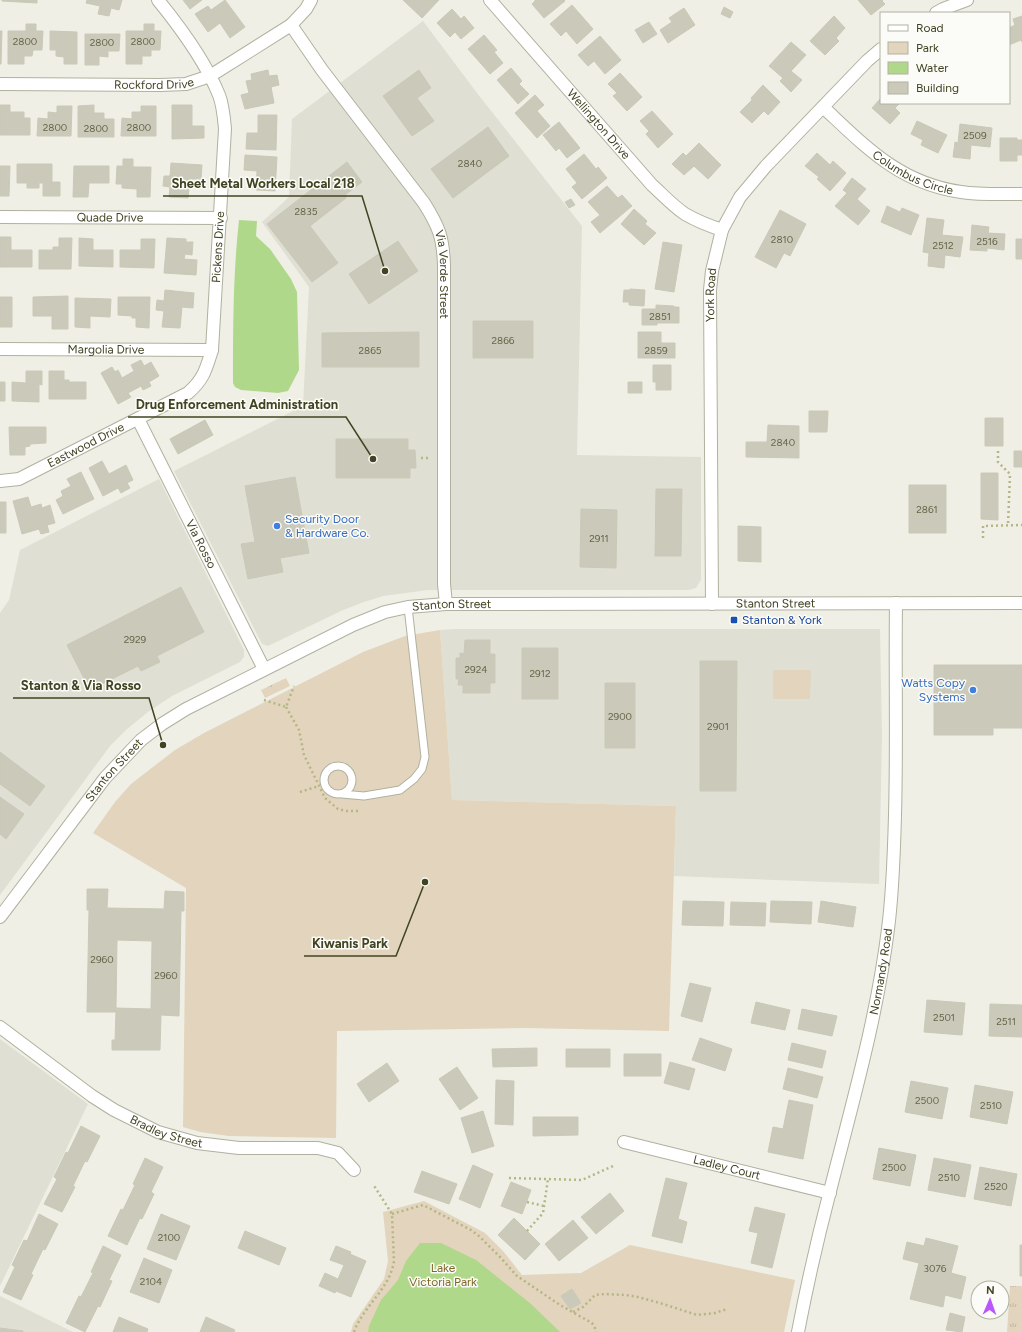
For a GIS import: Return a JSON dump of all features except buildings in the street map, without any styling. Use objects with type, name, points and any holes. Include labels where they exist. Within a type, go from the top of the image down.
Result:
[{"type":"street","name":"Pickens Drive","points":[[158,0],[174,19],[210,76],[220,97],[225,128],[221,218],[212,350]]},
{"type":"street","points":[[291,25],[306,9],[311,0]]},
{"type":"street","name":"Wellington Drive","points":[[490,0],[652,185],[685,214],[722,230]]},
{"type":"street","points":[[939,7],[967,0]]},
{"type":"street","name":"Rockford Drive","points":[[0,84],[186,84],[210,76],[291,25]]},
{"type":"street","name":"Via Verde Street","points":[[291,25],[322,70],[424,203],[434,219],[441,236],[443,255],[444,584],[446,604]]},
{"type":"street","name":"York Road","points":[[712,604],[710,290],[712,270],[722,230],[740,197],[766,166],[867,61],[880,50]]},
{"type":"street","name":"Columbus Circle","points":[[823,107],[869,150],[895,169],[929,185],[962,192],[1022,194]]},
{"type":"street","name":"Quade Drive","points":[[0,217],[221,218]]},
{"type":"street","name":"Margolia Drive","points":[[0,349],[212,350]]},
{"type":"street","name":"Eastwood Drive","points":[[0,481],[19,479],[188,393],[204,374],[212,350]]},
{"type":"street","name":"Via Rosso","points":[[138,419],[264,669]]},
{"type":"street","name":"Normandy Road","points":[[798,1332],[830,1193],[867,1044],[879,988],[888,924],[893,881],[896,785],[896,603]]},
{"type":"street","name":"Stanton Street","points":[[0,917],[90,796],[116,765],[141,740],[162,724],[186,709],[353,625],[385,612],[408,607],[446,604],[1022,603]]},
{"type":"street","name":"Bradley Street","points":[[0,1028],[114,1110],[158,1132],[197,1143],[239,1148],[318,1148],[338,1153],[354,1170]]},
{"type":"street","name":"Ladley Court","points":[[624,1142],[830,1193]]},
{"type":"lane","points":[[342,794],[350,788],[353,779],[345,768],[336,766],[326,774],[325,783],[329,791],[333,793],[342,794],[364,796],[400,790],[414,779],[422,769],[425,757],[408,607]]},
{"type":"path","points":[[998,451],[998,462],[1010,474],[1008,525]]},
{"type":"path","points":[[421,458],[430,458]]},
{"type":"path","points":[[983,538],[983,526],[1022,525]]},
{"type":"path","points":[[286,708],[294,686]]},
{"type":"path","points":[[264,700],[286,708],[299,730],[304,755],[325,798],[338,810],[360,811]]},
{"type":"path","points":[[300,792],[319,786]]},
{"type":"path","points":[[509,1178],[582,1180],[613,1166]]},
{"type":"path","points":[[527,1231],[543,1213],[548,1179]]},
{"type":"path","points":[[354,1332],[359,1322],[387,1281],[393,1267],[394,1254],[392,1214],[373,1184]]},
{"type":"path","points":[[527,1202],[544,1206]]},
{"type":"path","points":[[392,1214],[423,1205],[471,1230],[500,1257],[517,1276],[572,1312],[592,1323],[596,1332]]},
{"type":"path","points":[[572,1312],[583,1307],[595,1295],[605,1294],[638,1297],[697,1314],[715,1313],[727,1309]]},
{"type":"shaded area","points":[[423,21],[477,93],[582,226],[577,455],[701,457],[701,580],[696,588],[689,590],[428,590],[383,596],[341,611],[268,646],[262,644],[174,471],[303,406],[309,287],[262,222],[289,197],[292,119]]},
{"type":"shaded area","points":[[159,479],[244,650],[244,657],[240,662],[172,696],[148,712],[126,730],[110,746],[0,895],[0,613],[9,600],[20,550]]},
{"type":"shaded area","points":[[880,629],[882,735],[879,884],[674,876],[676,806],[452,800],[440,630]]},
{"type":"shaded area","points":[[0,1039],[88,1104],[0,1286]]},
{"type":"shaded area","points":[[0,1296],[73,1332],[0,1332]]},
{"type":"green space","points":[[440,630],[452,800],[676,806],[669,1031],[526,1028],[337,1031],[336,1138],[229,1136],[200,1132],[183,1127],[186,888],[93,833],[115,802],[131,784],[175,750],[204,733],[363,652],[405,636]]},
{"type":"green space","points":[[773,670],[811,670],[810,699],[773,699]]},
{"type":"green space","points":[[286,678],[290,686],[265,698],[261,690]]},
{"type":"green space","name":"Lake Victoria Park","points":[[424,1201],[485,1233],[503,1251],[522,1275],[581,1273],[630,1245],[795,1280],[784,1332],[351,1332],[353,1324],[384,1279],[388,1261],[383,1212]]},
{"type":"green space","points":[[1010,1286],[1022,1286],[1022,1332],[1007,1332],[1008,1320],[1010,1320]]},
{"type":"water","points":[[239,220],[257,221],[256,236],[270,249],[291,279],[297,292],[299,370],[288,391],[278,393],[241,390],[235,387],[233,383],[234,281]]},
{"type":"water","points":[[420,1243],[441,1243],[476,1260],[531,1304],[560,1332],[368,1332],[369,1326],[381,1300],[398,1280],[406,1261]]},
{"type":"place","name":"Sheet Metal Workers Local 218","points":[[385,271]]},
{"type":"place","name":"Drug Enforcement Administration","points":[[373,459]]},
{"type":"place","name":"Security Door & Hardware Co.","points":[[277,526]]},
{"type":"place","name":"Stanton & York","points":[[734,620]]},
{"type":"place","name":"Watts Copy Systems","points":[[973,690]]},
{"type":"place","name":"Stanton & Via Rosso","points":[[163,745]]},
{"type":"place","name":"Kiwanis Park","points":[[425,882]]}]
